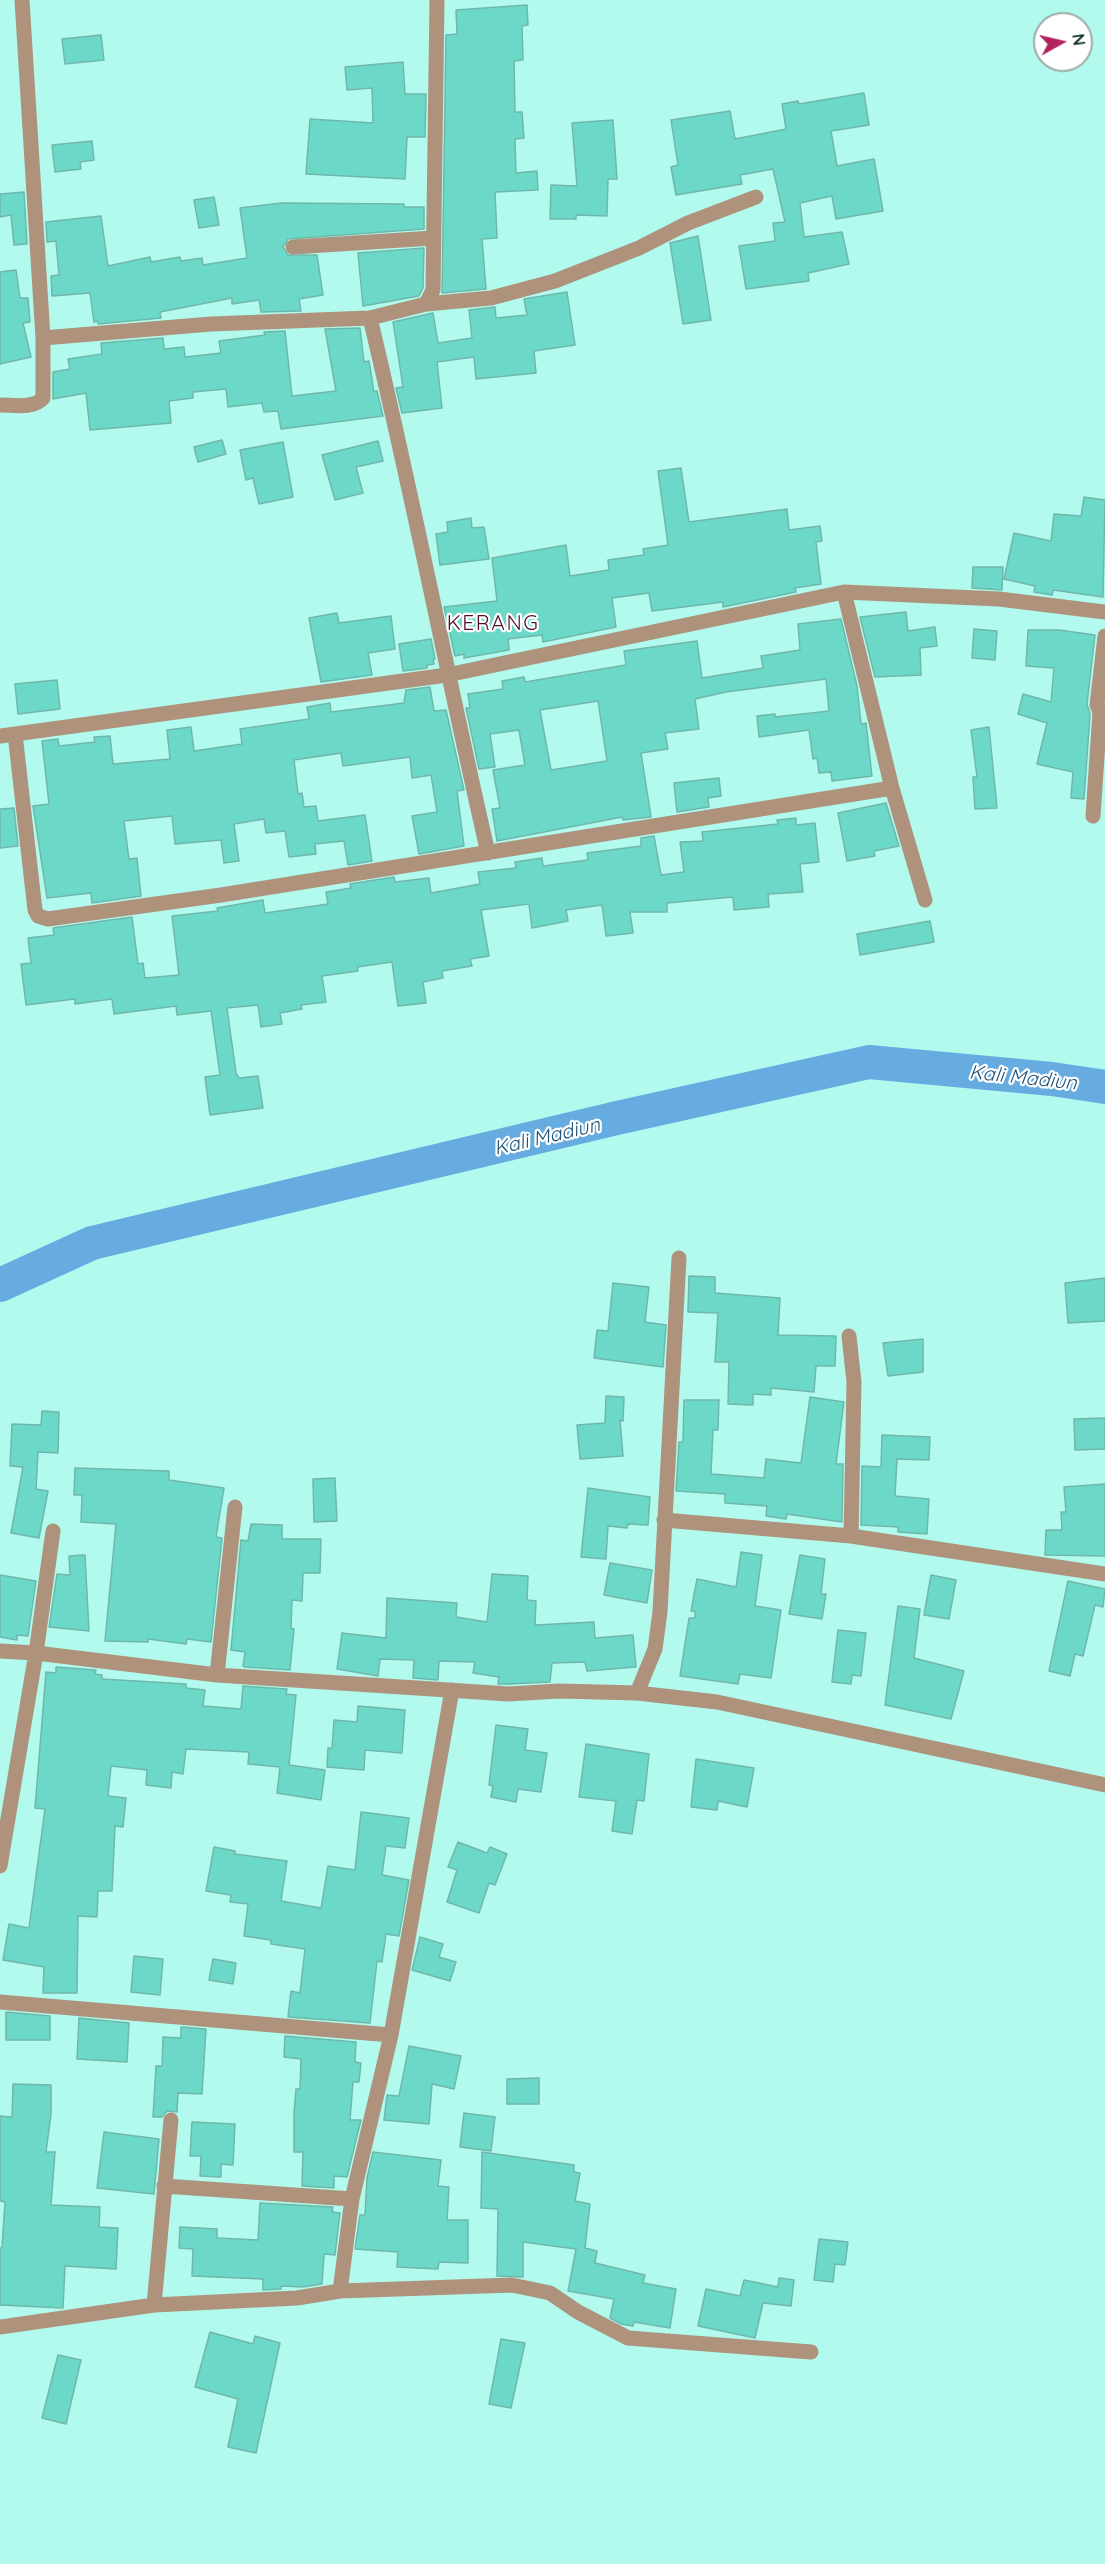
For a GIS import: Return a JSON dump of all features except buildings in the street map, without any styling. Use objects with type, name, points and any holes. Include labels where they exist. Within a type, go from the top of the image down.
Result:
[{"type":"street","points":[[0,405],[29,405],[42,401],[43,338],[22,0]]},
{"type":"street","points":[[426,304],[433,290],[437,0]]},
{"type":"street","points":[[43,338],[211,324],[370,318],[426,304],[491,298],[555,281],[639,248],[688,223],[756,197]]},
{"type":"street","points":[[293,247],[433,238]]},
{"type":"street","points":[[370,318],[402,450],[447,675],[488,853]]},
{"type":"street","points":[[844,592],[892,788],[925,900]]},
{"type":"street","points":[[892,788],[221,895],[48,919],[41,918],[35,910],[7,735],[447,675],[844,592],[999,599],[1105,612]]},
{"type":"street","points":[[1093,816],[1100,712],[1097,705],[1105,636]]},
{"type":"street","points":[[638,1693],[655,1650],[660,1612],[679,1258]]},
{"type":"street","points":[[849,1336],[854,1382],[851,1536]]},
{"type":"street","points":[[217,1675],[235,1507]]},
{"type":"street","points":[[664,1520],[851,1536],[1105,1574]]},
{"type":"street","points":[[0,1866],[36,1653],[53,1531]]},
{"type":"street","points":[[0,1651],[36,1653],[217,1675],[509,1694],[559,1691],[638,1693],[717,1702],[1105,1785]]},
{"type":"street","points":[[340,2291],[352,2199],[390,2035],[452,1690]]},
{"type":"street","points":[[0,2002],[390,2035]]},
{"type":"street","points":[[154,2305],[171,2120]]},
{"type":"street","points":[[164,2186],[352,2199]]},
{"type":"street","points":[[0,2327],[154,2305],[297,2298],[340,2291],[488,2284],[522,2286],[550,2293],[578,2312],[628,2338],[811,2352]]},
{"type":"waterway","name":"Kali Madiun","points":[[0,1285],[92,1243],[617,1118],[869,1062],[1052,1079],[1105,1087]]},
{"type":"district","name":"KERANG","points":[[493,624]]}]
